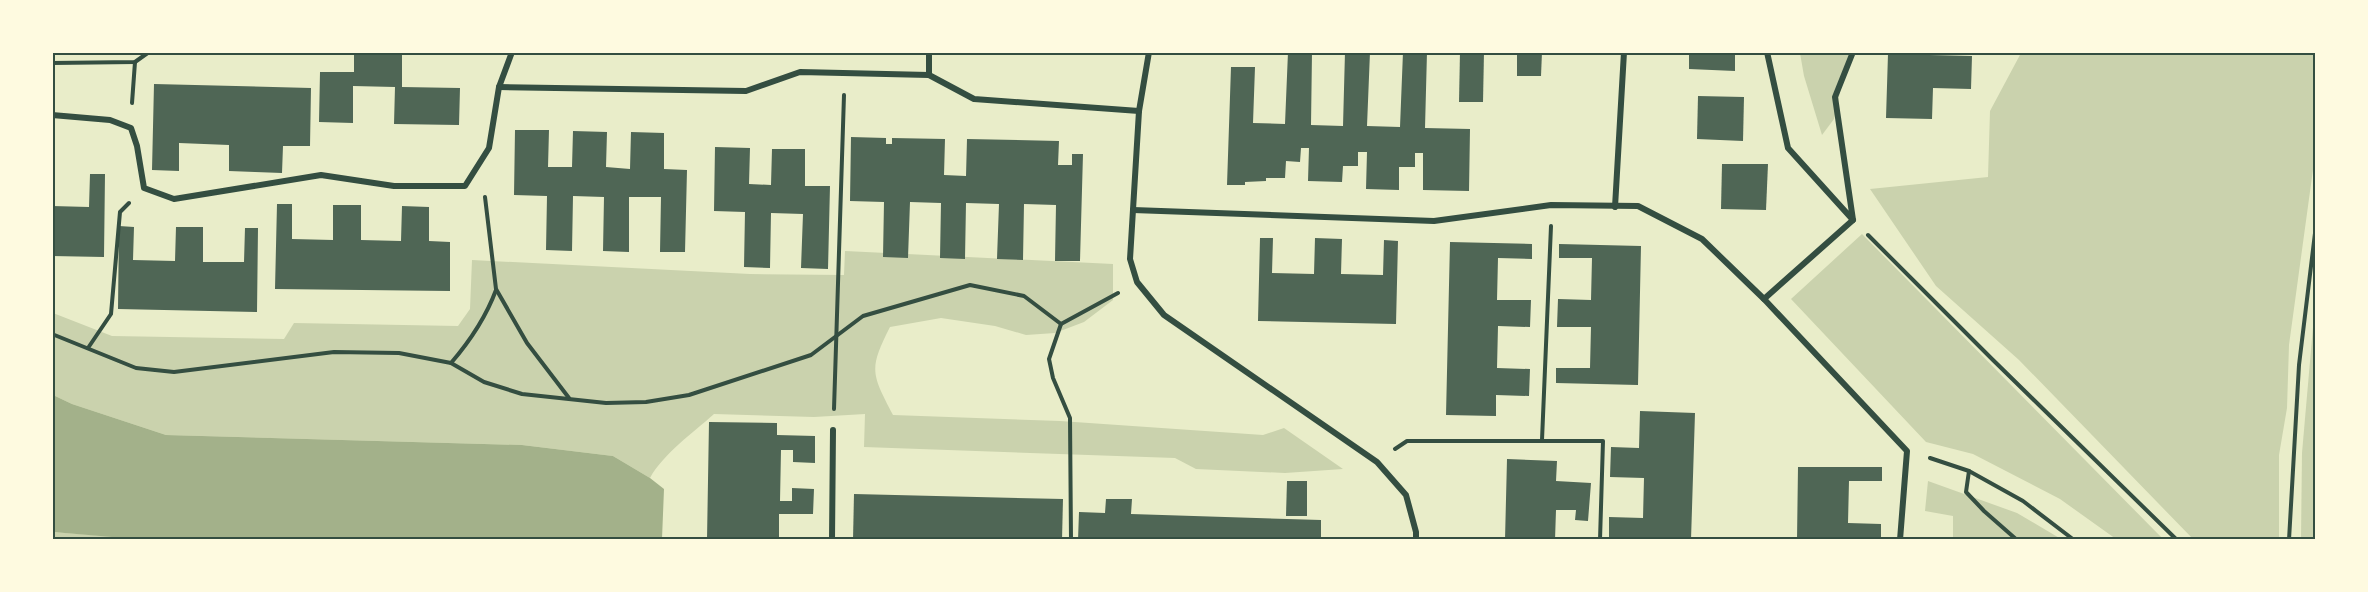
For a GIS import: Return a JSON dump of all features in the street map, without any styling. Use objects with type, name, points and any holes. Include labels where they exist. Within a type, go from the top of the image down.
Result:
[{"type":"street","points":[[52,115],[110,120],[131,128],[144,188],[174,199],[321,175],[394,186],[465,186],[489,148],[499,87],[512,52]]},
{"type":"street","points":[[929,52],[929,75]]},
{"type":"street","points":[[1149,52],[1139,111],[1130,259],[1137,282],[1164,315],[1377,462],[1406,495],[1416,540]]},
{"type":"street","points":[[1615,207],[1624,52]]},
{"type":"street","points":[[1767,52],[1788,148],[1853,220]]},
{"type":"street","points":[[1853,52],[1835,97],[1853,220]]},
{"type":"street","points":[[499,87],[747,92],[800,72],[929,75],[974,99],[1139,111]]},
{"type":"street","points":[[1133,210],[1434,221],[1551,205],[1638,206],[1702,238],[1764,299],[1907,451],[1900,540]]},
{"type":"street","points":[[1764,299],[1853,220]]},
{"type":"street","points":[[832,540],[833,430]]},
{"type":"path","points":[[52,63],[135,62],[149,52]]},
{"type":"path","points":[[131,128],[135,62]]},
{"type":"path","points":[[833,430],[845,74]]},
{"type":"path","points":[[479,164],[490,227],[496,289],[527,344],[570,399]]},
{"type":"path","points":[[88,348],[111,314],[120,212],[144,188]]},
{"type":"path","points":[[1542,440],[1551,205]]},
{"type":"path","points":[[1853,220],[2177,540]]},
{"type":"path","points":[[2289,540],[2300,365],[2316,225]]},
{"type":"path","points":[[1071,540],[1070,418],[1053,378],[1049,359],[1060,324],[1137,282]]},
{"type":"path","points":[[52,334],[136,368],[174,372],[334,352],[399,353],[451,363],[484,382],[522,394],[606,403],[646,402],[689,394],[811,356],[863,316],[970,285],[1024,296],[1060,324]]},
{"type":"path","points":[[451,363],[469,342],[491,304],[496,289]]},
{"type":"path","points":[[1377,462],[1407,441],[1603,441],[1600,540]]},
{"type":"path","points":[[1907,451],[1969,471],[2023,501],[2074,540]]},
{"type":"path","points":[[1969,471],[1966,492],[1983,511],[2017,540]]},
{"type":"shaded area","points":[[1800,53],[1852,53],[1843,79],[1834,119],[1822,135],[1804,76]]},
{"type":"shaded area","points":[[2021,53],[2315,53],[2315,59],[2313,59],[2316,65],[2315,155],[2289,345],[2287,408],[2279,455],[2279,539],[2193,539],[2019,360],[1936,286],[1870,189],[1988,177],[1990,111]]},
{"type":"shaded area","points":[[1862,234],[2163,539],[2116,539],[2060,499],[1973,454],[1926,442],[1791,299]]},
{"type":"shaded area","points":[[845,251],[1113,264],[1113,300],[1084,322],[1055,333],[1026,335],[995,326],[941,318],[890,327],[878,353],[875,372],[893,415],[1060,421],[1263,435],[1284,428],[1343,469],[1285,473],[1196,469],[1175,458],[864,447],[865,414],[814,417],[714,414],[671,452],[650,478],[613,456],[522,445],[166,435],[72,404],[53,395],[53,313],[112,336],[284,339],[294,323],[458,326],[470,309],[472,260],[750,274],[844,275]]},
{"type":"shaded area","points":[[2315,304],[2315,539],[2301,539],[2302,453]]},
{"type":"shaded area","points":[[53,395],[72,404],[166,435],[522,445],[613,456],[664,489],[662,539],[147,540],[53,532]]},
{"type":"shaded area","points":[[1928,481],[2017,513],[2061,539],[1953,539],[1953,516],[1925,511]]},
{"type":"shaded area","points":[[52,532],[147,539],[53,539]]},
{"type":"building","points":[[354,52],[402,52],[402,87],[460,88],[459,125],[394,124],[395,87],[353,86],[353,123],[319,122],[320,72],[354,72]]},
{"type":"building","points":[[1288,52],[1312,52],[1311,125],[1343,126],[1345,52],[1370,52],[1367,126],[1400,127],[1403,52],[1427,52],[1425,128],[1470,129],[1469,191],[1423,190],[1423,153],[1415,153],[1415,167],[1399,167],[1399,190],[1366,189],[1367,152],[1358,152],[1358,166],[1343,166],[1342,182],[1308,181],[1309,148],[1301,148],[1300,162],[1286,161],[1285,178],[1266,178],[1266,181],[1245,182],[1245,185],[1227,185],[1231,67],[1255,67],[1253,123],[1285,124]]},
{"type":"building","points":[[1460,52],[1484,52],[1483,102],[1459,102]]},
{"type":"building","points":[[1517,52],[1542,52],[1541,76],[1517,76]]},
{"type":"building","points":[[1689,52],[1735,52],[1735,71],[1689,69]]},
{"type":"building","points":[[1888,54],[1972,56],[1971,89],[1933,88],[1932,119],[1886,118]]},
{"type":"building","points":[[154,84],[311,88],[310,146],[283,146],[282,173],[229,171],[229,145],[179,143],[179,171],[152,170]]},
{"type":"building","points":[[1698,96],[1744,97],[1743,141],[1697,139]]},
{"type":"building","points":[[515,130],[549,130],[548,167],[572,167],[573,131],[607,132],[606,167],[630,169],[631,132],[664,133],[664,169],[687,170],[685,252],[660,252],[661,197],[629,197],[629,252],[603,251],[604,197],[573,196],[572,251],[546,250],[547,196],[514,195]]},
{"type":"building","points":[[851,137],[886,138],[886,144],[892,144],[892,138],[945,139],[944,175],[966,176],[967,139],[1059,141],[1058,165],[1072,165],[1072,154],[1083,154],[1080,261],[1055,261],[1056,205],[1024,204],[1023,260],[997,259],[999,204],[966,203],[965,259],[940,258],[941,203],[910,202],[908,258],[883,257],[884,202],[850,201]]},
{"type":"building","points":[[715,147],[750,148],[749,184],[771,185],[772,149],[805,149],[805,186],[830,186],[828,269],[801,268],[803,214],[771,213],[770,268],[744,267],[745,212],[714,211]]},
{"type":"building","points":[[1722,164],[1768,164],[1766,210],[1721,209]]},
{"type":"building","points":[[90,174],[105,174],[104,257],[52,256],[52,206],[89,207]]},
{"type":"building","points":[[277,204],[292,204],[292,239],[333,240],[333,205],[361,205],[361,240],[401,241],[402,206],[429,207],[429,241],[450,242],[450,291],[275,289]]},
{"type":"building","points":[[119,226],[134,227],[133,260],[175,261],[176,227],[203,227],[203,262],[244,262],[245,228],[258,228],[257,312],[118,309]]},
{"type":"building","points":[[1260,238],[1273,238],[1272,273],[1314,274],[1315,238],[1342,239],[1341,274],[1383,275],[1384,240],[1398,241],[1396,324],[1258,321]]},
{"type":"building","points":[[1450,242],[1532,244],[1532,259],[1498,258],[1497,300],[1531,300],[1530,327],[1498,326],[1497,368],[1530,369],[1529,396],[1496,395],[1496,416],[1446,415]]},
{"type":"building","points":[[1559,244],[1641,246],[1638,385],[1556,383],[1556,368],[1590,368],[1591,327],[1557,327],[1558,299],[1591,300],[1592,258],[1559,258]]},
{"type":"building","points":[[1640,411],[1695,413],[1691,540],[1609,540],[1609,517],[1643,518],[1644,478],[1610,477],[1611,447],[1639,448]]},
{"type":"building","points":[[709,422],[777,423],[777,435],[815,436],[815,463],[793,462],[793,450],[781,450],[780,501],[792,501],[792,488],[814,489],[813,514],[779,514],[779,540],[707,540]]},
{"type":"building","points":[[1507,459],[1557,461],[1556,481],[1591,483],[1588,521],[1575,520],[1576,510],[1556,510],[1555,540],[1505,540]]},
{"type":"building","points":[[1798,467],[1882,467],[1882,481],[1849,481],[1848,523],[1881,524],[1881,540],[1797,540]]},
{"type":"building","points":[[1287,481],[1307,481],[1307,516],[1286,516]]},
{"type":"building","points":[[854,494],[1063,499],[1062,540],[853,540]]},
{"type":"building","points":[[1106,499],[1132,499],[1131,514],[1321,520],[1321,540],[1078,540],[1079,512],[1105,513]]}]
